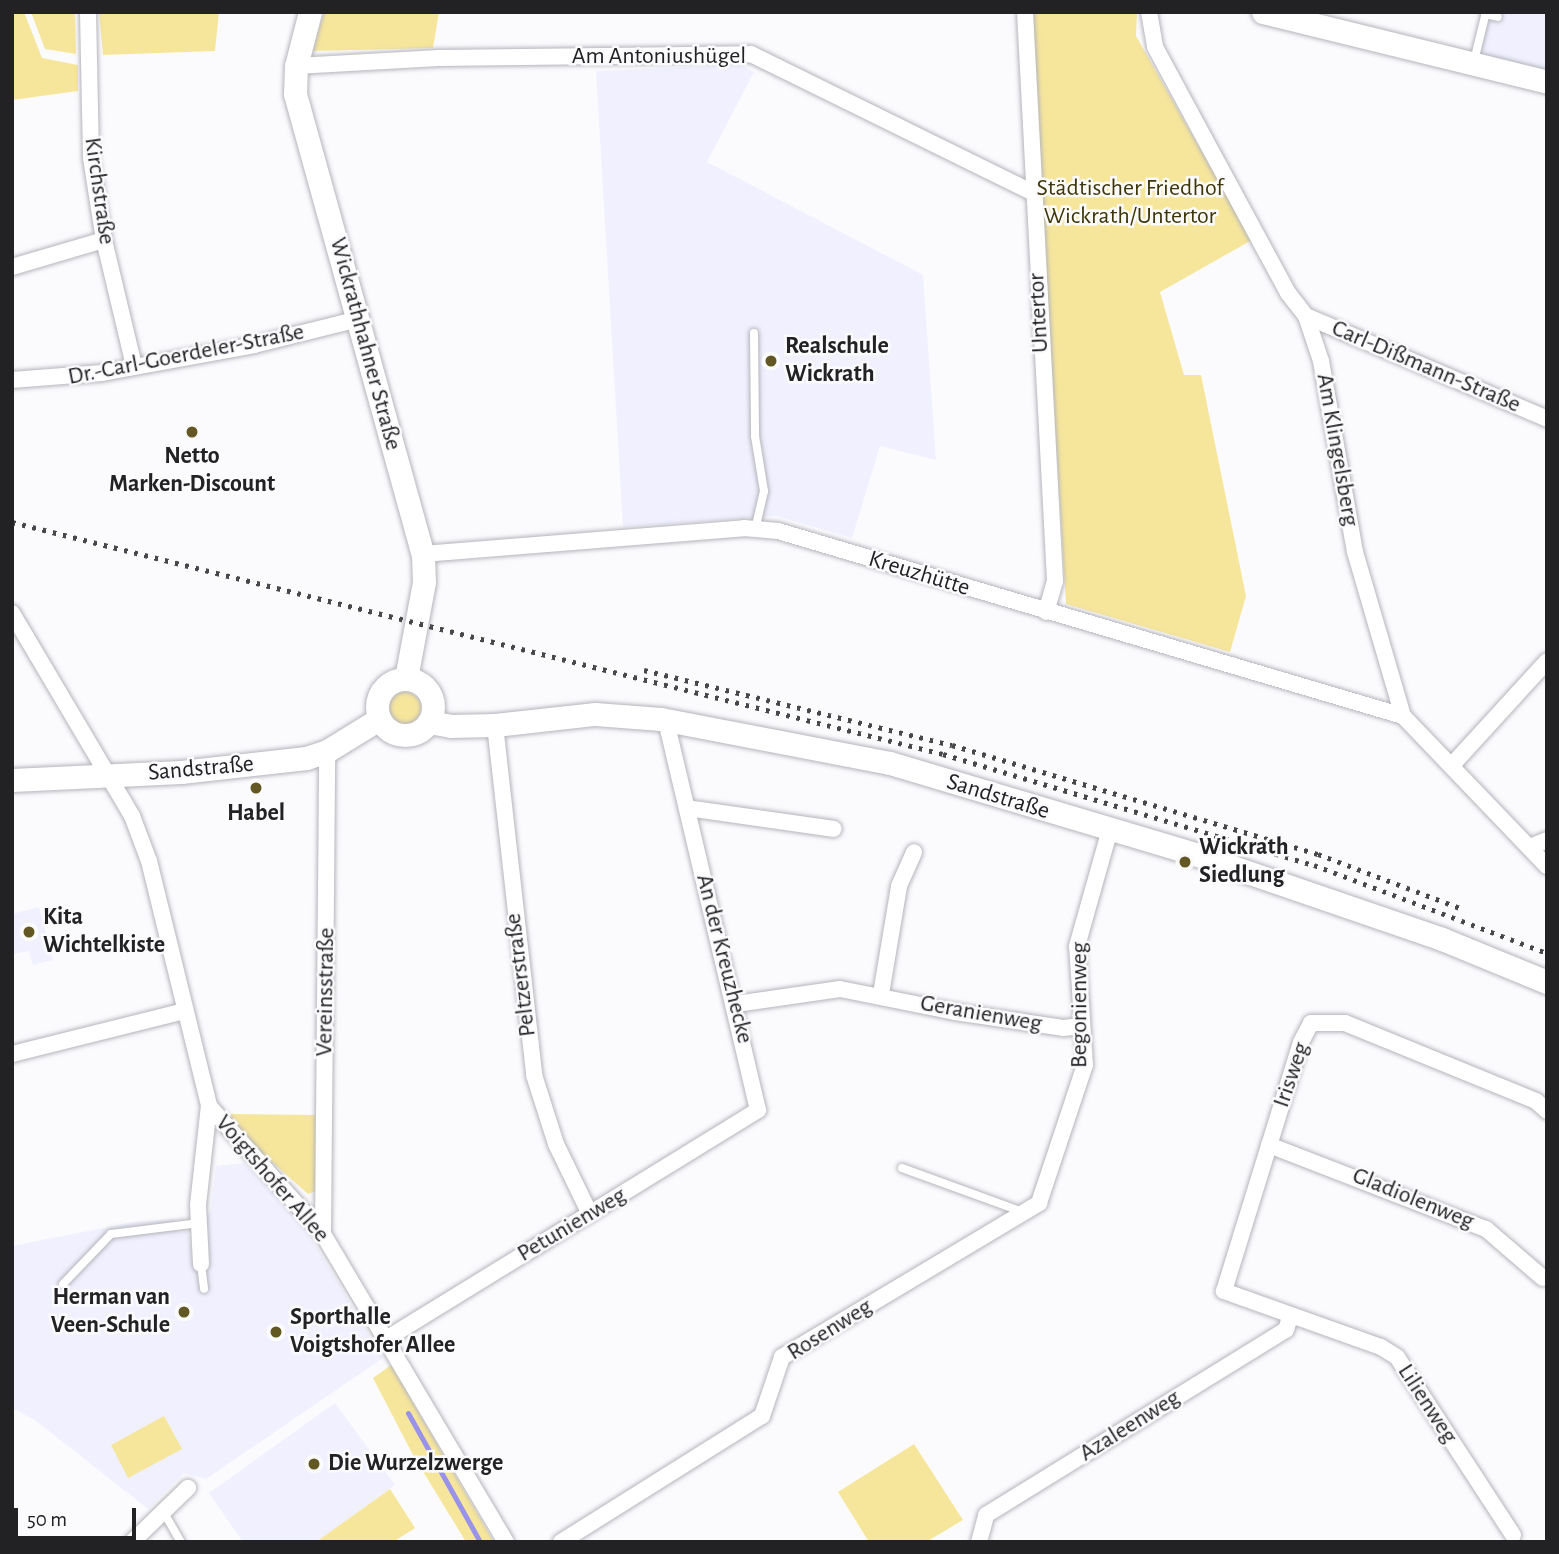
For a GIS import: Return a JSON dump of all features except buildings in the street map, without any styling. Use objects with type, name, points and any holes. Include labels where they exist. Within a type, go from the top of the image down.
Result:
[{"type":"main road","name":"Wickrathhahner Straße","points":[[310,12],[296,66],[295,94],[423,554],[424,582],[406,678]]},
{"type":"main road","points":[[1263,12],[1547,82]]},
{"type":"main road","points":[[406,678],[420,683],[430,693],[433,708],[429,722],[413,734],[403,735],[384,727],[376,707],[385,686],[406,678]]},
{"type":"main road","name":"Sandstraße","points":[[429,722],[451,726],[495,725],[595,714],[666,720],[890,763],[1110,829],[1430,935],[1547,982]]},
{"type":"main road","name":"Sandstraße","points":[[12,780],[108,777],[287,761],[327,751],[379,719]]},
{"type":"street","name":"Kirchstraße","points":[[88,12],[91,158],[104,240],[134,366]]},
{"type":"street","name":"Untertor","points":[[1025,12],[1055,580],[1046,612]]},
{"type":"street","name":"Am Klingelsberg","points":[[1149,12],[1155,47],[1288,293],[1306,316],[1321,361],[1355,552],[1403,716],[1453,764],[1547,866]]},
{"type":"street","name":"Am Antoniushügel","points":[[296,66],[439,58],[751,54],[1033,193]]},
{"type":"street","points":[[12,267],[104,240]]},
{"type":"street","name":"Carl-Dißmann-Straße","points":[[1306,316],[1547,419]]},
{"type":"street","name":"Dr.-Carl-Goerdeler-Straße","points":[[12,380],[47,380],[134,366],[359,319]]},
{"type":"street","name":"Kreuzhütte","points":[[423,554],[755,529],[778,531],[1403,716]]},
{"type":"street","name":"Voigtshofer Allee","points":[[12,613],[132,816],[149,861],[209,1106],[199,1223],[201,1264]]},
{"type":"street","points":[[1453,764],[1547,661]]},
{"type":"street","name":"An der Kreuzhecke","points":[[666,720],[736,1004],[758,1110]]},
{"type":"street","name":"Peltzerstraße","points":[[495,725],[522,1005],[534,1075],[556,1143],[590,1214]]},
{"type":"street","name":"Vereinsstraße","points":[[323,1234],[327,751]]},
{"type":"street","points":[[687,808],[834,829]]},
{"type":"street","name":"Begonienweg","points":[[1026,1213],[1039,1203],[1085,1065],[1076,946],[1110,829]]},
{"type":"street","points":[[1530,847],[1547,840]]},
{"type":"street","points":[[881,994],[899,886],[914,852]]},
{"type":"street","name":"Geranienweg","points":[[736,1004],[840,989],[881,994],[955,1012],[1063,1028],[1082,1026]]},
{"type":"street","points":[[12,1054],[185,1011]]},
{"type":"street","name":"Irisweg","points":[[1224,1290],[1300,1042],[1311,1023],[1345,1023],[1536,1101],[1547,1111]]},
{"type":"street","name":"Voigtshofer Allee","points":[[209,1106],[323,1234],[506,1542]]},
{"type":"street","name":"Petunienweg","points":[[386,1339],[758,1110]]},
{"type":"street","name":"Gladiolenweg","points":[[1269,1145],[1486,1228],[1543,1278]]},
{"type":"street","name":"Rosenweg","points":[[561,1542],[762,1416],[782,1357],[1026,1213]]},
{"type":"street","name":"Lilienweg","points":[[1224,1290],[1290,1317],[1381,1347],[1396,1357],[1513,1535]]},
{"type":"street","name":"Azaleenweg","points":[[979,1542],[986,1515],[1286,1330],[1290,1317]]},
{"type":"street","points":[[132,1542],[162,1509],[188,1488]]},
{"type":"lane","points":[[1473,64],[1485,13],[1498,17]]},
{"type":"lane","points":[[754,333],[755,436],[764,491],[755,529]]},
{"type":"lane","points":[[902,1167],[1026,1213]]},
{"type":"lane","points":[[63,1284],[111,1234],[199,1223]]},
{"type":"lane","points":[[201,1264],[204,1289]]},
{"type":"lane","points":[[162,1509],[181,1542]]},
{"type":"shaded area","points":[[1483,12],[1547,12],[1547,74],[1473,54]]},
{"type":"shaded area","name":"Realschule Wickrath","points":[[741,65],[754,72],[707,162],[923,275],[936,460],[880,446],[852,538],[776,516],[623,527],[596,71]]},
{"type":"shaded area","name":"Kita Wichtelkiste","points":[[39,907],[53,960],[33,965],[29,951],[12,954],[12,914]]},
{"type":"shaded area","name":"Herman van Veen-Schule","points":[[244,1163],[300,1219],[383,1358],[206,1479],[184,1473],[148,1509],[35,1420],[12,1408],[12,1246],[134,1222],[174,1219],[175,1231],[188,1232],[193,1266],[210,1264],[206,1214],[210,1214],[216,1166]]},
{"type":"shaded area","name":"Die Wurzelzwerge","points":[[335,1403],[395,1485],[316,1542],[243,1542],[209,1493]]},
{"type":"green space","points":[[12,12],[24,12],[42,58],[78,65],[78,91],[12,100]]},
{"type":"green space","points":[[31,12],[75,12],[76,54],[45,49]]},
{"type":"green space","points":[[99,12],[219,12],[215,51],[103,55]]},
{"type":"green space","points":[[324,12],[439,12],[433,48],[313,51]]},
{"type":"green space","name":"Städtischer Friedhof Wickrath/Untertor","points":[[1030,12],[1137,12],[1136,36],[1252,240],[1160,292],[1184,375],[1201,375],[1246,596],[1230,652],[1066,604]]},
{"type":"green space","points":[[405,692],[416,697],[421,708],[416,719],[405,724],[394,719],[389,708],[394,697]]},
{"type":"green space","points":[[230,1114],[315,1115],[316,1191],[308,1194],[246,1139]]},
{"type":"green space","points":[[391,1365],[494,1542],[466,1542],[413,1455],[373,1378]]},
{"type":"green space","points":[[164,1416],[182,1449],[128,1478],[111,1445]]},
{"type":"green space","points":[[914,1444],[963,1520],[926,1542],[869,1542],[838,1492]]},
{"type":"green space","points":[[390,1489],[415,1528],[393,1542],[316,1542]]},
{"type":"waterway","points":[[408,1413],[480,1542]]},
{"type":"railway","points":[[12,522],[943,754],[1314,865],[1547,953]]},
{"type":"railway","points":[[644,670],[952,745],[1318,854],[1463,909]]},
{"type":"place","name":"Realschule Wickrath","points":[[771,361]]},
{"type":"place","name":"Netto Marken-Discount","points":[[192,432]]},
{"type":"place","name":"Habel","points":[[256,788]]},
{"type":"place","name":"Wickrath Siedlung","points":[[1185,862]]},
{"type":"place","name":"Kita Wichtelkiste","points":[[29,932]]},
{"type":"place","name":"Herman van Veen-Schule","points":[[184,1312]]},
{"type":"place","name":"Sporthalle Voigtshofer Allee","points":[[276,1332]]},
{"type":"place","name":"Die Wurzelzwerge","points":[[314,1464]]}]
